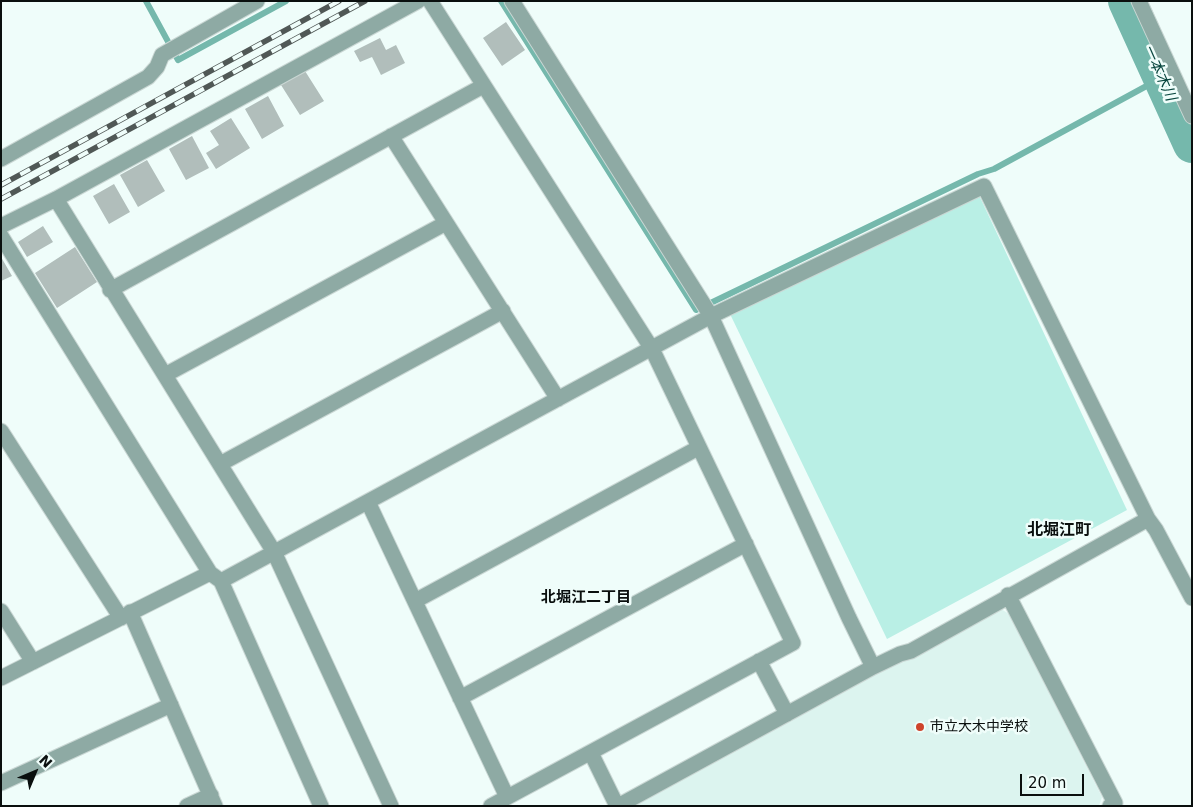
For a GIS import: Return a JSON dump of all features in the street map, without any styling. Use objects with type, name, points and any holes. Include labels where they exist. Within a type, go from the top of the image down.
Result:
[{"type":"street","points":[[1,159],[148,77],[157,67],[162,55],[257,1]]},
{"type":"street","points":[[1,226],[56,199],[418,1]]},
{"type":"street","points":[[430,1],[652,349],[793,643],[491,806]]},
{"type":"street","points":[[512,1],[706,309],[873,667]]},
{"type":"street","points":[[1139,1],[1192,116]]},
{"type":"street","points":[[110,290],[483,86]]},
{"type":"street","points":[[391,136],[504,311],[558,399]]},
{"type":"street","points":[[1,678],[125,615],[274,552],[652,349],[706,309],[984,186],[1148,519],[1156,530],[1192,598]]},
{"type":"street","points":[[56,199],[110,290],[165,375],[274,552],[391,806]]},
{"type":"street","points":[[165,375],[446,223]]},
{"type":"street","points":[[1,236],[215,577],[321,806]]},
{"type":"street","points":[[220,464],[504,311]]},
{"type":"street","points":[[1,431],[125,615],[170,705],[213,800],[187,806]]},
{"type":"street","points":[[415,602],[698,448]]},
{"type":"street","points":[[368,502],[507,797]]},
{"type":"street","points":[[591,753],[617,806],[873,667],[900,654],[911,651],[997,604],[1008,595],[1148,519]]},
{"type":"street","points":[[460,698],[746,544]]},
{"type":"street","points":[[1008,595],[1115,803],[1110,806]]},
{"type":"street","points":[[1,611],[34,662]]},
{"type":"street","points":[[759,661],[787,714]]},
{"type":"street","points":[[1,782],[170,705]]},
{"type":"shaded area","name":"市立大木中学校","points":[[1001,609],[1009,614],[1102,797],[1099,806],[629,806],[904,657]]},
{"type":"green space","points":[[978,193],[1127,510],[887,639],[730,314]]},
{"type":"building","points":[[506,22],[525,50],[502,66],[483,38]]},
{"type":"building","points":[[380,38],[386,50],[396,45],[405,63],[381,75],[372,57],[360,62],[354,51]]},
{"type":"building","points":[[305,71],[324,101],[300,115],[281,85]]},
{"type":"building","points":[[268,96],[284,126],[262,139],[245,109]]},
{"type":"building","points":[[231,118],[250,148],[216,169],[206,153],[219,145],[210,131]]},
{"type":"building","points":[[192,136],[209,168],[186,180],[169,149]]},
{"type":"building","points":[[147,160],[165,191],[138,207],[120,175]]},
{"type":"building","points":[[114,184],[130,212],[109,224],[93,196]]},
{"type":"building","points":[[43,226],[53,242],[27,257],[18,242]]},
{"type":"building","points":[[75,247],[97,282],[57,308],[35,273]]},
{"type":"building","points":[[1,257],[12,276],[1,281]]},
{"type":"waterway","points":[[146,1],[178,60],[286,1]]},
{"type":"waterway","points":[[501,1],[696,310],[978,174],[994,169],[1152,83]]},
{"type":"waterway","name":"一本木川","points":[[1127,1],[1192,144]]},
{"type":"railway","points":[[1,185],[339,1]]},
{"type":"railway","points":[[1,199],[365,1]]},
{"type":"place","name":"市立大木中学校","points":[[920,727]]},
{"type":"district","name":"北堀江町","points":[[1059,531]]},
{"type":"district","name":"北堀江二丁目","points":[[586,598]]}]
